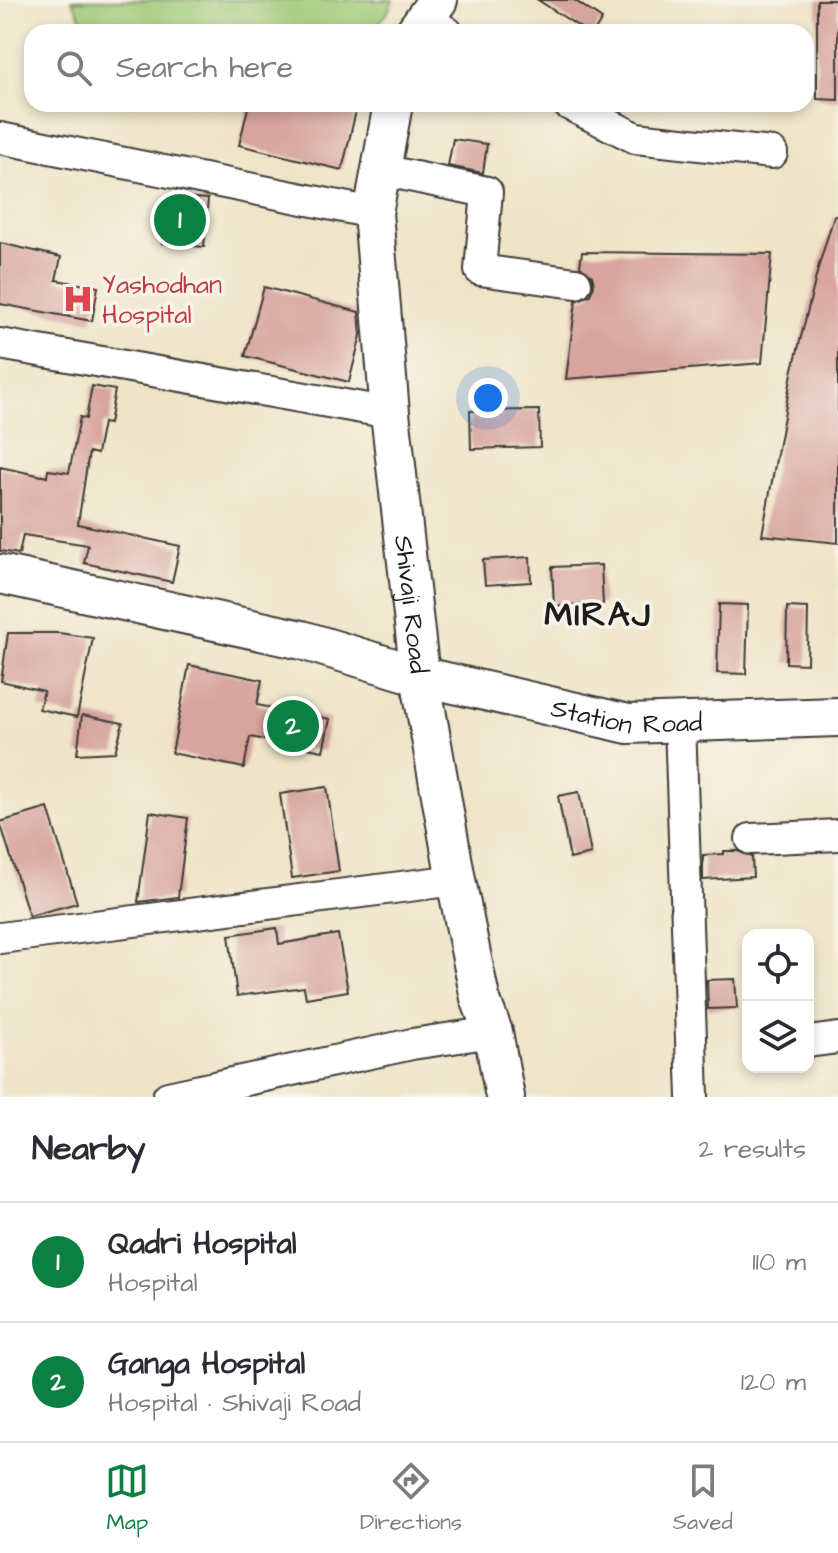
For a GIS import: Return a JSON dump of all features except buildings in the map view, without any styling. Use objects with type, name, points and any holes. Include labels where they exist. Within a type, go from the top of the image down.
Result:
[{"type":"main road","name":"Shivaji Road","points":[[392,112],[373,213],[390,413],[420,676],[456,880],[480,998],[493,1032],[505,1097]]},
{"type":"main road","name":"Station Road","points":[[0,574],[302,640],[420,676],[628,724],[838,717]]},
{"type":"street","points":[[584,112],[636,138],[772,153]]},
{"type":"street","points":[[0,138],[373,213]]},
{"type":"street","points":[[381,170],[487,192],[480,270],[576,283]]},
{"type":"street","points":[[0,344],[390,413]]},
{"type":"street","points":[[680,723],[693,1097]]},
{"type":"street","points":[[751,839],[838,835]]},
{"type":"street","points":[[0,938],[456,880]]},
{"type":"street","points":[[168,1097],[412,1044],[493,1032]]},
{"type":"street","points":[[814,1041],[838,1038]]},
{"type":"green space","points":[[72,0],[393,0],[387,14],[378,24],[87,24]]},
{"type":"place","name":"Qadri Hospital","points":[[180,220]]},
{"type":"place","name":"Yashodhan Hospital","points":[[78,299]]},
{"type":"place","name":"Ganga Hospital","points":[[293,726]]},
{"type":"district","name":"MIRAJ","points":[[598,613]]}]
